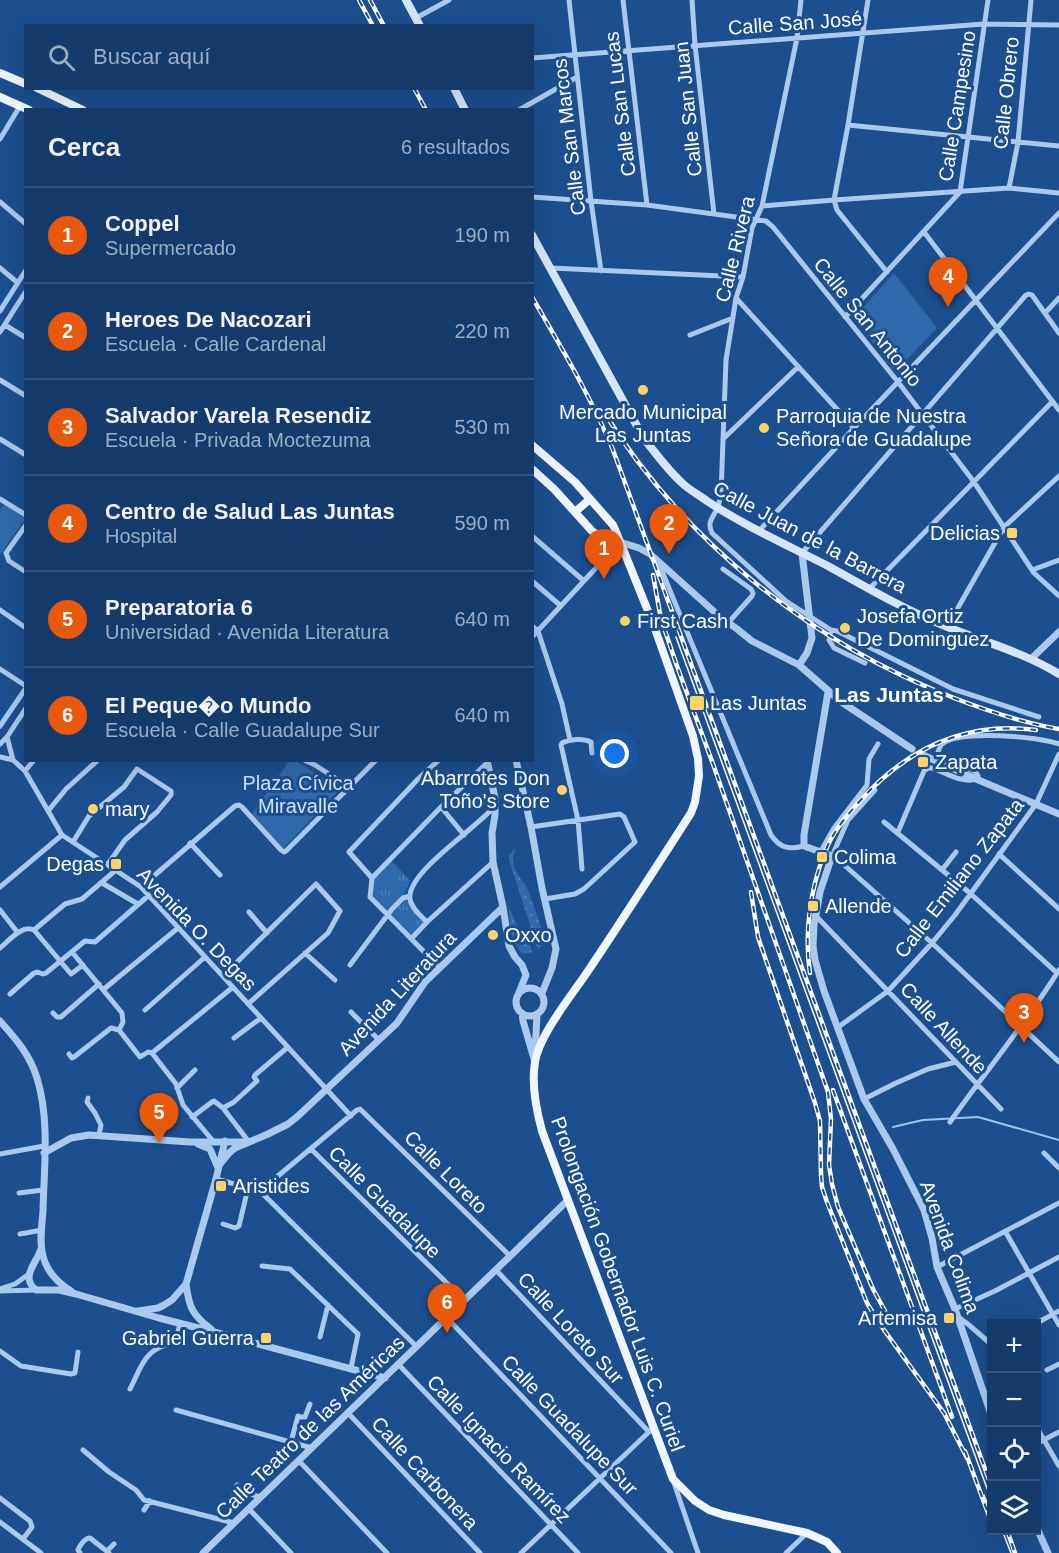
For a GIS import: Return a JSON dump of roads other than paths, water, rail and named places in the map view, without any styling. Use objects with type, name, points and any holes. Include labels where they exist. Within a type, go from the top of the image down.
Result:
[{"type":"main road","points":[[406,0],[418,22]]},
{"type":"main road","points":[[0,73],[24,83]]},
{"type":"main road","points":[[41,90],[78,108]]},
{"type":"main road","points":[[455,90],[464,108]]},
{"type":"main road","points":[[0,97],[24,108]]},
{"type":"main road","name":"Calle Juan de la Barrera","points":[[534,239],[643,437],[663,464],[681,482],[758,532],[925,617],[1032,658],[1059,674]]},
{"type":"main road","name":"Prolongación Gobernador Luis C. Curiel","points":[[534,447],[575,482],[613,525],[687,716],[698,759],[699,776],[698,790],[691,813],[549,1029],[535,1062],[536,1109],[542,1131],[651,1430],[673,1479],[709,1510],[807,1533],[827,1542],[837,1553]]},
{"type":"main road","points":[[534,471],[554,489],[586,526],[606,540],[620,542]]},
{"type":"main road","points":[[575,512],[590,499]]},
{"type":"street","points":[[418,22],[449,0]]},
{"type":"street","name":"Calle San Marcos","points":[[569,0],[601,271]]},
{"type":"street","name":"Calle San Lucas","points":[[623,0],[647,206]]},
{"type":"street","name":"Calle San Juan","points":[[692,0],[714,214]]},
{"type":"street","name":"Calle Rivera","points":[[801,0],[797,38],[762,206],[752,228],[743,277],[736,298],[726,360],[721,494],[718,508],[709,521],[709,527],[712,533],[786,601],[831,630],[953,689],[1039,717]]},
{"type":"street","points":[[868,0],[834,200],[837,210],[887,272]]},
{"type":"street","name":"Calle Campesino","points":[[845,318],[960,192],[988,0]]},
{"type":"street","name":"Calle Obrero","points":[[1009,188],[1018,142],[1031,0]]},
{"type":"street","name":"Calle San José","points":[[534,58],[984,24],[1059,24]]},
{"type":"street","points":[[523,108],[577,77]]},
{"type":"street","points":[[9,139],[1,136],[20,106]]},
{"type":"street","points":[[848,125],[1059,146]]},
{"type":"street","points":[[762,206],[1009,188],[1059,193]]},
{"type":"street","points":[[534,197],[647,206],[756,219]]},
{"type":"street","points":[[0,202],[24,222]]},
{"type":"street","points":[[758,532],[1059,213]]},
{"type":"street","name":"Calle San Antonio","points":[[756,219],[766,221],[773,227],[898,382],[974,482],[1032,570],[1059,596]]},
{"type":"street","points":[[924,232],[1059,410]]},
{"type":"street","points":[[0,268],[18,283]]},
{"type":"street","points":[[550,268],[743,277]]},
{"type":"street","points":[[0,311],[24,273]]},
{"type":"street","points":[[0,333],[24,294]]},
{"type":"street","points":[[799,665],[807,653],[812,638],[802,553],[1026,295],[1032,295],[1059,333]]},
{"type":"street","points":[[736,298],[854,428]]},
{"type":"street","points":[[1045,313],[1059,298]]},
{"type":"street","points":[[690,335],[733,318]]},
{"type":"street","points":[[5,325],[24,337]]},
{"type":"street","points":[[723,439],[798,367]]},
{"type":"street","points":[[0,380],[24,395]]},
{"type":"street","points":[[870,588],[1052,402]]},
{"type":"street","points":[[0,439],[24,454]]},
{"type":"street","points":[[947,627],[1004,527],[1059,476]]},
{"type":"street","points":[[0,499],[24,514]]},
{"type":"street","points":[[24,528],[4,555],[24,571]]},
{"type":"street","points":[[534,538],[584,581]]},
{"type":"street","points":[[534,635],[620,542],[644,550],[728,623],[753,641],[799,665],[828,692],[912,749]]},
{"type":"street","points":[[1032,570],[1059,560]]},
{"type":"street","points":[[658,561],[771,835],[777,843],[787,848],[804,846],[821,851],[843,864],[932,943],[1059,1062]]},
{"type":"street","points":[[723,569],[751,589],[753,593],[728,623]]},
{"type":"street","points":[[534,583],[561,606]]},
{"type":"street","points":[[0,610],[24,627]]},
{"type":"street","points":[[534,628],[538,631],[562,704],[570,740]]},
{"type":"street","points":[[831,630],[829,640],[834,648],[865,663]]},
{"type":"street","points":[[1032,658],[1059,632]]},
{"type":"street","points":[[0,669],[24,686]]},
{"type":"street","points":[[0,726],[24,690]]},
{"type":"street","points":[[804,846],[804,826],[828,692]]},
{"type":"street","points":[[0,744],[24,711]]},
{"type":"street","points":[[0,757],[13,760],[7,736]]},
{"type":"street","points":[[976,779],[978,776],[976,772],[941,757],[938,752],[940,745],[969,736],[1006,736],[1052,741],[1059,744]]},
{"type":"street","points":[[582,869],[578,820],[561,745],[570,740],[588,740],[591,742],[592,753]]},
{"type":"street","points":[[821,851],[834,828],[867,784],[869,759],[878,744]]},
{"type":"street","name":"Calle Emiliano Zapata","points":[[837,1028],[888,991],[932,943],[971,894],[1036,804],[1059,754]]},
{"type":"street","points":[[923,755],[1059,814]]},
{"type":"street","name":"Avenida O. Degas","points":[[13,760],[25,771],[62,835],[141,887],[351,1116]]},
{"type":"street","points":[[25,771],[32,762]]},
{"type":"street","points":[[48,811],[66,789],[96,762]]},
{"type":"street","points":[[141,887],[190,843],[239,805],[284,852],[374,762]]},
{"type":"street","points":[[372,878],[349,852],[437,762]]},
{"type":"street","points":[[440,968],[370,897],[372,878],[487,762]]},
{"type":"street","points":[[488,762],[495,798],[492,833],[493,862],[509,946],[524,968],[526,975],[518,995],[516,1003],[519,1011],[529,1016],[537,1014],[544,1006],[542,993],[536,989],[530,987],[518,995]]},
{"type":"street","points":[[516,762],[555,940],[556,954],[542,993]]},
{"type":"street","points":[[317,763],[349,788]]},
{"type":"street","points":[[898,832],[924,771],[928,768],[964,780],[976,779]]},
{"type":"street","points":[[73,842],[90,816],[124,787],[137,769],[171,791],[171,795],[157,812],[125,840],[108,864]]},
{"type":"street","points":[[832,856],[844,827],[855,811],[875,790]]},
{"type":"street","points":[[441,807],[464,835]]},
{"type":"street","points":[[427,922],[414,908],[410,898],[412,888],[435,858],[495,807]]},
{"type":"street","points":[[531,827],[620,814],[624,817],[635,842],[584,889],[576,894],[545,899]]},
{"type":"street","points":[[884,822],[971,894],[1058,972],[950,1122]]},
{"type":"street","points":[[0,887],[62,835]]},
{"type":"street","points":[[190,843],[220,875]]},
{"type":"street","points":[[942,870],[956,852]]},
{"type":"street","points":[[999,855],[1059,909]]},
{"type":"street","name":"Avenida Colima","points":[[832,856],[815,915],[813,946],[815,960],[837,1028],[864,1099],[924,1210],[937,1267],[956,1313],[987,1403]]},
{"type":"street","points":[[412,938],[493,862]]},
{"type":"street","points":[[34,930],[65,904],[82,899],[116,870]]},
{"type":"street","points":[[102,883],[138,904]]},
{"type":"street","points":[[223,976],[316,884],[340,911],[328,933],[248,1004]]},
{"type":"street","points":[[10,994],[34,973],[46,974],[85,941],[95,942],[148,896]]},
{"type":"street","points":[[350,965],[398,902],[410,896]]},
{"type":"street","name":"Avenida Literatura","points":[[44,1149],[71,1138],[90,1135],[190,1142],[249,1142],[288,1124],[397,1023],[424,982],[503,907]]},
{"type":"street","points":[[0,910],[18,933]]},
{"type":"street","points":[[249,912],[267,933]]},
{"type":"street","name":"Calle Allende","points":[[815,915],[1001,1109]]},
{"type":"street","points":[[0,948],[27,927],[34,930],[71,974],[83,965]]},
{"type":"street","points":[[104,989],[178,928]]},
{"type":"street","points":[[72,952],[122,1013],[123,1022],[119,1030]]},
{"type":"street","points":[[306,953],[335,980]]},
{"type":"street","points":[[145,1010],[205,957]]},
{"type":"street","points":[[53,1013],[61,1017],[99,984]]},
{"type":"street","points":[[69,1054],[72,1058],[74,1057],[111,1028],[119,1030],[140,1057],[150,1052],[233,987]]},
{"type":"street","points":[[351,1012],[379,1040]]},
{"type":"street","points":[[522,1013],[535,1062]]},
{"type":"street","points":[[535,1062],[537,1014]]},
{"type":"street","points":[[234,1038],[261,1018]]},
{"type":"street","points":[[0,1021],[28,1056],[37,1078],[42,1101],[44,1149],[41,1249],[31,1271],[30,1283],[36,1290]]},
{"type":"street","points":[[223,1108],[255,1084],[257,1081],[255,1075],[288,1047]]},
{"type":"street","points":[[150,1052],[176,1084],[183,1105],[213,1141]]},
{"type":"street","points":[[864,1099],[928,1069],[956,1062]]},
{"type":"street","points":[[177,1088],[195,1070]]},
{"type":"street","points":[[88,1098],[87,1102],[101,1125],[99,1135]]},
{"type":"street","points":[[192,1117],[214,1101],[223,1108],[249,1142],[235,1148],[220,1166]]},
{"type":"street","name":"Calle Loreto","points":[[351,1116],[360,1109],[510,1256]]},
{"type":"street","points":[[260,1191],[351,1116]]},
{"type":"street","points":[[214,1332],[192,1312],[188,1302],[186,1284],[225,1141]]},
{"type":"street","points":[[190,1142],[210,1149],[220,1166]]},
{"type":"street","points":[[0,1154],[44,1149]]},
{"type":"street","name":"Calle Guadalupe","points":[[311,1149],[465,1301]]},
{"type":"street","points":[[1044,1153],[1059,1167]]},
{"type":"street","points":[[216,1179],[260,1191],[417,1347]]},
{"type":"street","points":[[222,1224],[235,1228],[239,1226],[248,1188]]},
{"type":"street","points":[[19,1193],[43,1190]]},
{"type":"street","name":"Calle Teatro de las Américas","points":[[203,1553],[568,1200]]},
{"type":"street","points":[[937,1267],[1059,1203]]},
{"type":"street","points":[[20,1234],[42,1230]]},
{"type":"street","points":[[1005,1231],[1029,1273],[1056,1312],[1059,1324]]},
{"type":"street","points":[[41,1249],[48,1269],[54,1277],[76,1294]]},
{"type":"street","points":[[987,1341],[956,1313],[1059,1257]]},
{"type":"street","points":[[0,1290],[15,1284],[39,1265],[48,1269]]},
{"type":"street","points":[[262,1266],[291,1269],[358,1334],[351,1368]]},
{"type":"street","name":"Calle Loreto Sur","points":[[496,1270],[651,1430]]},
{"type":"street","points":[[48,1291],[54,1277]]},
{"type":"street","points":[[136,1311],[158,1308],[172,1300],[186,1284]]},
{"type":"street","points":[[0,1290],[59,1290],[385,1378]]},
{"type":"street","points":[[172,1300],[182,1299],[188,1302]]},
{"type":"street","points":[[320,1337],[328,1305]]},
{"type":"street","points":[[158,1308],[159,1318]]},
{"type":"street","points":[[130,1389],[147,1357],[152,1352],[170,1344],[177,1336],[180,1324],[188,1320],[192,1312]]},
{"type":"street","points":[[1041,1320],[1056,1312]]},
{"type":"street","name":"Calle Guadalupe Sur","points":[[447,1318],[671,1553]]},
{"type":"street","points":[[0,1351],[21,1366],[71,1374],[76,1370],[78,1352]]},
{"type":"street","points":[[1047,1370],[1059,1364]]},
{"type":"street","name":"Calle Ignacio Ramírez","points":[[399,1365],[578,1553]]},
{"type":"street","points":[[291,1442],[298,1416],[305,1417],[310,1404]]},
{"type":"street","points":[[176,1410],[312,1448]]},
{"type":"street","name":"Calle Carbonera","points":[[348,1413],[480,1553]]},
{"type":"street","points":[[1037,1427],[1059,1466]]},
{"type":"street","points":[[521,1553],[651,1430]]},
{"type":"street","points":[[1041,1442],[1059,1432]]},
{"type":"street","points":[[83,1450],[109,1472],[136,1490],[144,1500],[234,1523]]},
{"type":"street","points":[[299,1461],[387,1553]]},
{"type":"street","points":[[673,1479],[698,1553]]},
{"type":"street","points":[[230,1507],[236,1488],[261,1497]]},
{"type":"street","points":[[0,1498],[32,1524],[23,1539]]},
{"type":"street","points":[[144,1510],[150,1501]]},
{"type":"street","points":[[249,1509],[291,1553]]},
{"type":"street","points":[[0,1522],[41,1553]]},
{"type":"street","points":[[786,1553],[807,1533]]},
{"type":"street","points":[[1040,1535],[1048,1553]]},
{"type":"street","points":[[79,1552],[86,1540],[90,1538],[108,1552],[114,1544]]},
{"type":"waterway","points":[[893,1127],[923,1120],[978,1117],[1059,1140]]},
{"type":"tram line","points":[[676,637],[987,1488]]},
{"type":"tram line","points":[[984,1495],[987,1502]]},
{"type":"tram line","points":[[1004,1535],[1011,1553]]},
{"type":"railway","points":[[359,0],[372,24]]},
{"type":"railway","points":[[370,0],[383,24]]},
{"type":"railway","points":[[415,90],[425,108]]},
{"type":"railway","points":[[534,300],[565,353],[613,450],[989,1481]]},
{"type":"railway","points":[[602,409],[635,457],[671,502],[711,544],[801,617],[850,648],[901,675],[993,712],[1059,729]]},
{"type":"railway","points":[[653,575],[661,619],[828,1092],[831,1119],[829,1165],[838,1207],[873,1289],[891,1322]]},
{"type":"railway","points":[[810,973],[808,927],[815,881],[831,838],[858,803],[896,768],[916,754],[938,743],[984,730],[1010,728],[1036,730]]},
{"type":"railway","points":[[751,892],[758,937],[820,1121],[822,1187],[827,1202],[867,1303],[944,1413],[967,1458]]},
{"type":"railway","points":[[833,1090],[952,1417]]},
{"type":"railway","points":[[965,1451],[987,1510]]},
{"type":"railway","points":[[1009,1535],[1015,1553]]},
{"type":"place","name":"Centro de Salud Las Juntas","points":[[948,307]]},
{"type":"place","name":"Mercado Municipal Las Juntas","points":[[643,390]]},
{"type":"place","name":"Parroquia de Nuestra Señora de Guadalupe","points":[[764,428]]},
{"type":"place","name":"Delicias","points":[[1012,533]]},
{"type":"place","name":"Heroes De Nacozari","points":[[669,554]]},
{"type":"place","name":"Coppel","points":[[604,579]]},
{"type":"place","name":"First Cash","points":[[625,621]]},
{"type":"place","name":"Josefa Ortiz De Dominguez","points":[[845,628]]},
{"type":"place","name":"Las Juntas","points":[[697,703]]},
{"type":"place","name":"Zapata","points":[[923,762]]},
{"type":"place","name":"Abarrotes Don Toño's Store","points":[[562,790]]},
{"type":"place","name":"mary","points":[[93,809]]},
{"type":"place","name":"Colima","points":[[822,857]]},
{"type":"place","name":"Degas","points":[[116,864]]},
{"type":"place","name":"Allende","points":[[813,906]]},
{"type":"place","name":"Oxxo","points":[[493,935]]},
{"type":"place","name":"Salvador Varela Resendiz","points":[[1024,1043]]},
{"type":"place","name":"Preparatoria 6","points":[[159,1143]]},
{"type":"place","name":"Aristides","points":[[221,1186]]},
{"type":"place","name":"Artemisa","points":[[949,1318]]},
{"type":"place","name":"El Peque�o Mundo","points":[[447,1333]]},
{"type":"place","name":"Gabriel Guerra","points":[[266,1338]]},
{"type":"district","name":"Las Juntas","points":[[889,694]]},
{"type":"park label","name":"Plaza Cívica Miravalle","points":[[298,794]]}]
